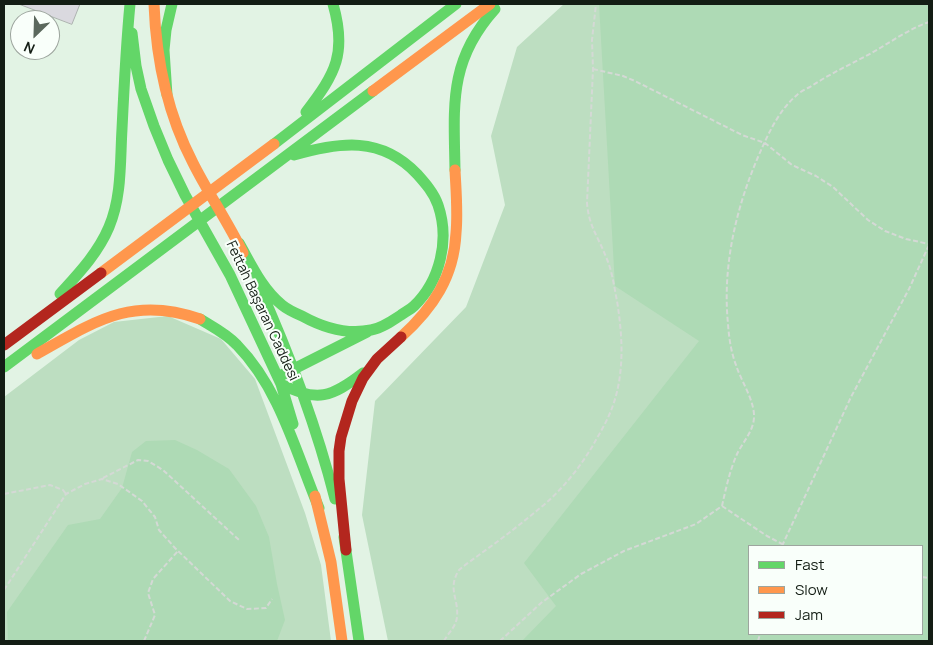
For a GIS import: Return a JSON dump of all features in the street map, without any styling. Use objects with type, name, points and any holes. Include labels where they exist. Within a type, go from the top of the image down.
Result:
[{"type":"main road","points":[[36,321],[96,251],[107,232],[114,213],[119,194],[126,42],[130,4]]},
{"type":"main road","name":"Fettah Başaran Caddesi","points":[[130,4],[136,66],[141,89],[157,134],[185,195],[230,276],[279,381],[319,508],[331,562],[342,641]]},
{"type":"main road","points":[[154,4],[156,49],[176,124],[203,182],[254,269],[270,292],[283,305],[300,315],[329,328],[357,331],[372,329]]},
{"type":"main road","points":[[167,95],[164,50],[172,4]]},
{"type":"main road","points":[[285,136],[318,97],[328,82],[334,68],[339,50],[340,33],[333,4]]},
{"type":"main road","points":[[4,346],[313,115],[456,4]]},
{"type":"main road","points":[[4,367],[490,4]]},
{"type":"main road","points":[[284,158],[319,148],[343,144],[361,144],[379,149],[393,155],[409,166],[423,180],[438,205],[442,222],[443,240],[440,261],[434,280],[414,307],[394,320],[372,329],[294,370],[279,381],[293,392],[322,396],[337,391],[372,365],[416,323],[436,298],[448,277],[456,246],[455,92],[466,49],[473,36],[500,4]]},
{"type":"main road","points":[[239,243],[271,314],[311,414],[335,496],[346,550]]},
{"type":"main road","points":[[4,374],[98,320],[110,316],[136,311],[157,310],[180,313],[203,320],[222,332],[242,349],[265,380],[282,415],[319,508]]},
{"type":"main road","points":[[359,641],[346,550],[339,459],[346,417],[363,378],[372,365]]},
{"type":"path","points":[[444,641],[454,627],[457,616],[453,586],[459,570],[541,507],[563,486],[583,461],[602,429],[618,388],[622,349],[617,303],[607,258],[592,228],[588,212],[592,40],[596,4]]},
{"type":"path","points":[[500,641],[541,603],[581,574],[624,551],[696,524],[722,506],[729,476],[738,452],[751,430],[754,418],[754,411],[746,387],[735,364],[730,343],[726,299],[728,265],[742,199],[764,143],[777,120],[797,95],[826,76],[929,22]]},
{"type":"path","points":[[592,68],[636,80],[742,135],[764,143],[792,165],[816,176],[833,187],[877,226],[906,239],[929,245],[909,289],[851,397],[783,545]]},
{"type":"path","points":[[4,590],[66,494],[138,460],[148,461],[163,470],[238,540]]},
{"type":"path","points":[[102,478],[118,484],[142,501],[155,517],[159,530],[230,602],[248,609],[266,608],[272,599]]},
{"type":"path","points":[[4,494],[50,485],[63,490],[66,494]]},
{"type":"path","points":[[722,506],[781,545]]},
{"type":"path","points":[[144,641],[154,615],[148,593],[154,579],[178,551]]},
{"type":"green space","points":[[564,4],[929,4],[929,641],[388,641],[362,515],[375,401],[466,307],[505,205],[491,136],[517,47]]},
{"type":"green space","points":[[599,4],[929,4],[929,641],[522,641],[556,606],[524,563],[699,341],[615,286]]},
{"type":"green space","points":[[168,316],[221,339],[255,379],[305,513],[321,565],[331,641],[4,641],[4,397],[79,340],[114,322]]},
{"type":"green space","points":[[175,440],[197,450],[229,469],[256,506],[269,537],[285,620],[277,641],[8,641],[7,612],[68,525],[100,519],[122,488],[132,452],[146,441]]},
{"type":"building","points":[[19,4],[80,4],[72,24],[60,19],[60,10],[35,10]]},
{"type":"traffic: fast","points":[[60,294],[88,262],[105,236],[116,203],[120,179],[130,4]]},
{"type":"traffic: fast","points":[[167,95],[164,50],[172,4]]},
{"type":"traffic: fast","points":[[306,112],[325,86],[336,62],[339,36],[333,4]]},
{"type":"traffic: fast","points":[[274,144],[456,4]]},
{"type":"traffic: fast","points":[[455,170],[455,105],[461,66],[480,28],[495,9]]},
{"type":"traffic: fast","points":[[132,33],[141,89],[154,126],[185,195],[230,275],[281,384],[293,424]]},
{"type":"traffic: fast","points":[[4,367],[373,91]]},
{"type":"traffic: fast","points":[[239,243],[263,284],[282,305],[326,327],[344,331],[362,331],[383,326],[412,307],[423,296],[430,285],[440,259],[443,246],[443,232],[438,205],[434,196],[417,174],[389,153],[359,145],[328,147],[294,155]]},
{"type":"traffic: fast","points":[[257,282],[301,389],[328,471],[335,499]]},
{"type":"traffic: fast","points":[[200,319],[233,341],[252,362],[265,381],[286,422],[319,508]]},
{"type":"traffic: fast","points":[[278,377],[367,332]]},
{"type":"traffic: fast","points":[[281,384],[305,394],[324,395],[342,388],[363,373]]},
{"type":"traffic: fast","points":[[344,537],[359,641]]},
{"type":"traffic: slow","points":[[154,4],[160,65],[176,125],[193,163],[243,253]]},
{"type":"traffic: slow","points":[[373,91],[490,4]]},
{"type":"traffic: slow","points":[[101,273],[274,144]]},
{"type":"traffic: slow","points":[[401,337],[432,303],[440,291],[451,264],[457,225],[455,170]]},
{"type":"traffic: slow","points":[[37,354],[96,323],[134,311],[176,312],[200,319]]},
{"type":"traffic: slow","points":[[315,496],[331,562],[342,641]]},
{"type":"traffic: jam","points":[[4,345],[101,273]]},
{"type":"traffic: jam","points":[[346,550],[339,479],[341,437],[352,401],[363,378],[377,359],[401,337]]}]
